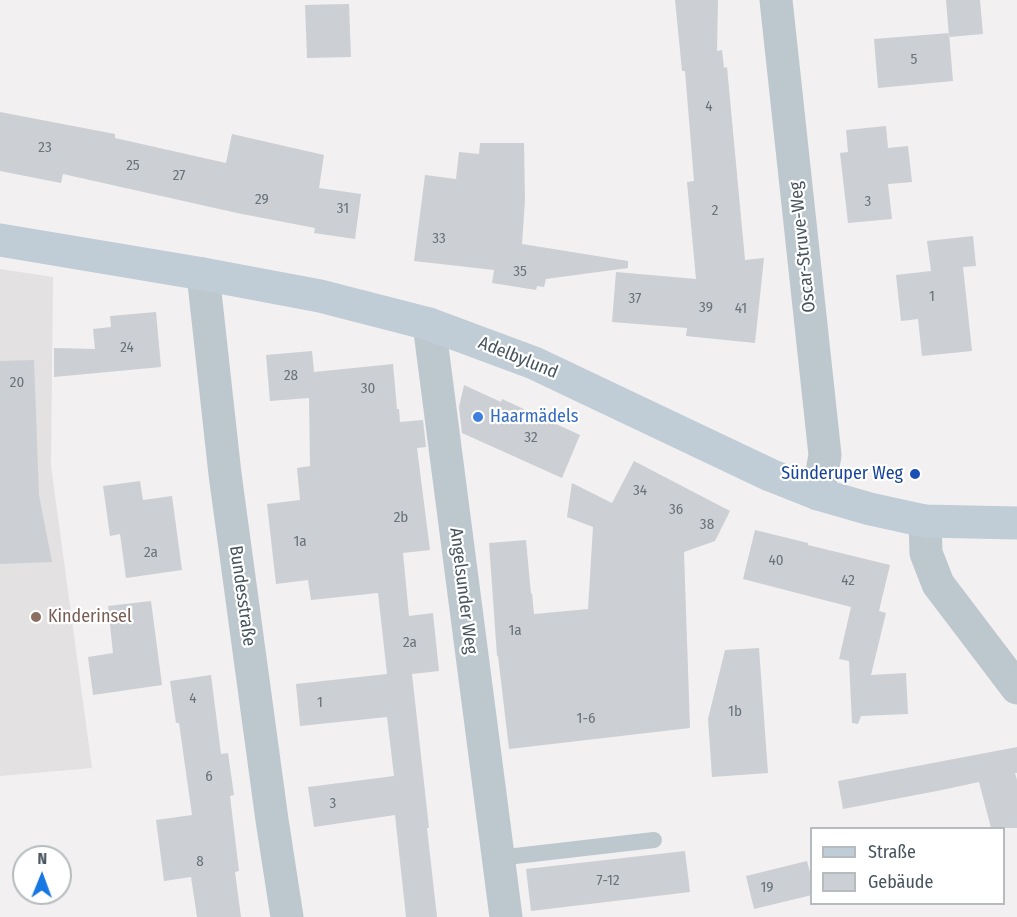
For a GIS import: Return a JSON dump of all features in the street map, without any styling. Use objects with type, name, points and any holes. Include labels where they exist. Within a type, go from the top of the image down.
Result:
[{"type":"street","name":"Oscar-Struve-Weg","points":[[776,0],[825,455],[818,494]]},
{"type":"street","name":"Adelbylund","points":[[0,240],[320,296],[429,324],[534,363],[770,475],[818,494],[870,510],[925,521],[1017,523]]},
{"type":"street","name":"Bundesstraße","points":[[203,274],[228,497],[287,917]]},
{"type":"street","name":"Angelsunder Weg","points":[[429,324],[506,917]]},
{"type":"street","points":[[925,521],[926,553],[939,584],[1017,688]]},
{"type":"lane","points":[[498,858],[654,840]]},
{"type":"shaded area","name":"Kinderinsel","points":[[0,269],[53,277],[51,466],[92,768],[0,776]]},
{"type":"building","points":[[675,0],[718,0],[717,51],[722,50],[724,68],[727,67],[745,260],[764,258],[755,343],[686,336],[687,328],[612,322],[616,272],[696,279],[687,182],[694,181],[685,71],[682,71]]},
{"type":"building","points":[[946,0],[980,0],[983,34],[949,37]]},
{"type":"building","points":[[349,4],[351,57],[307,58],[305,5]]},
{"type":"building","points":[[949,33],[953,81],[878,88],[874,39]]},
{"type":"building","points":[[0,112],[115,134],[115,138],[226,163],[232,134],[324,155],[319,188],[361,194],[355,239],[314,233],[315,228],[63,174],[61,183],[0,171]]},
{"type":"building","points":[[886,126],[888,148],[908,146],[912,182],[888,184],[892,219],[848,223],[840,153],[848,152],[846,130]]},
{"type":"building","points":[[480,143],[524,143],[525,200],[522,244],[628,261],[628,268],[546,279],[544,287],[537,286],[536,290],[492,283],[494,270],[414,261],[425,175],[456,179],[459,152],[479,154]]},
{"type":"building","points":[[973,236],[976,266],[963,267],[972,351],[922,356],[918,319],[901,321],[896,275],[931,271],[927,241]]},
{"type":"building","points":[[156,312],[161,367],[54,377],[54,348],[95,349],[93,329],[111,327],[110,316]]},
{"type":"building","points":[[312,351],[314,372],[393,364],[400,422],[423,420],[426,447],[417,448],[430,550],[403,553],[409,616],[433,613],[439,671],[412,674],[437,917],[406,917],[395,815],[314,827],[308,787],[394,776],[387,717],[300,726],[296,684],[387,674],[378,593],[311,600],[308,580],[276,584],[267,504],[300,500],[297,468],[310,466],[309,398],[270,401],[266,355]]},
{"type":"building","points":[[34,360],[39,495],[52,562],[0,564],[0,361]]},
{"type":"building","points":[[464,385],[501,402],[502,399],[580,435],[562,478],[462,433],[459,407]]},
{"type":"building","points":[[634,461],[730,511],[715,541],[684,552],[690,728],[509,749],[497,656],[489,543],[526,540],[534,614],[588,609],[593,527],[567,517],[572,483],[612,503]]},
{"type":"building","points":[[140,481],[143,500],[172,496],[182,570],[126,578],[120,534],[110,536],[103,486]]},
{"type":"building","points":[[755,530],[890,565],[879,611],[886,613],[871,675],[906,673],[908,714],[861,716],[858,724],[852,723],[849,661],[839,659],[851,607],[743,579]]},
{"type":"building","points":[[151,601],[162,685],[93,695],[88,657],[113,653],[108,606]]},
{"type":"building","points":[[759,648],[768,773],[712,777],[708,719],[725,650]]},
{"type":"building","points":[[211,675],[221,754],[228,753],[234,795],[230,796],[239,871],[235,872],[241,917],[197,917],[191,877],[164,881],[156,820],[192,815],[179,723],[176,723],[170,681]]},
{"type":"building","points":[[1017,747],[1017,773],[1015,773],[1017,828],[991,827],[979,782],[843,809],[838,781]]},
{"type":"building","points":[[685,851],[690,892],[531,911],[526,869]]},
{"type":"building","points":[[807,861],[810,872],[810,895],[754,909],[746,876]]},
{"type":"place","name":"Haarmädels","points":[[478,417]]},
{"type":"place","name":"Sünderuper Weg","points":[[915,474]]},
{"type":"place","name":"Kinderinsel","points":[[36,617]]}]
